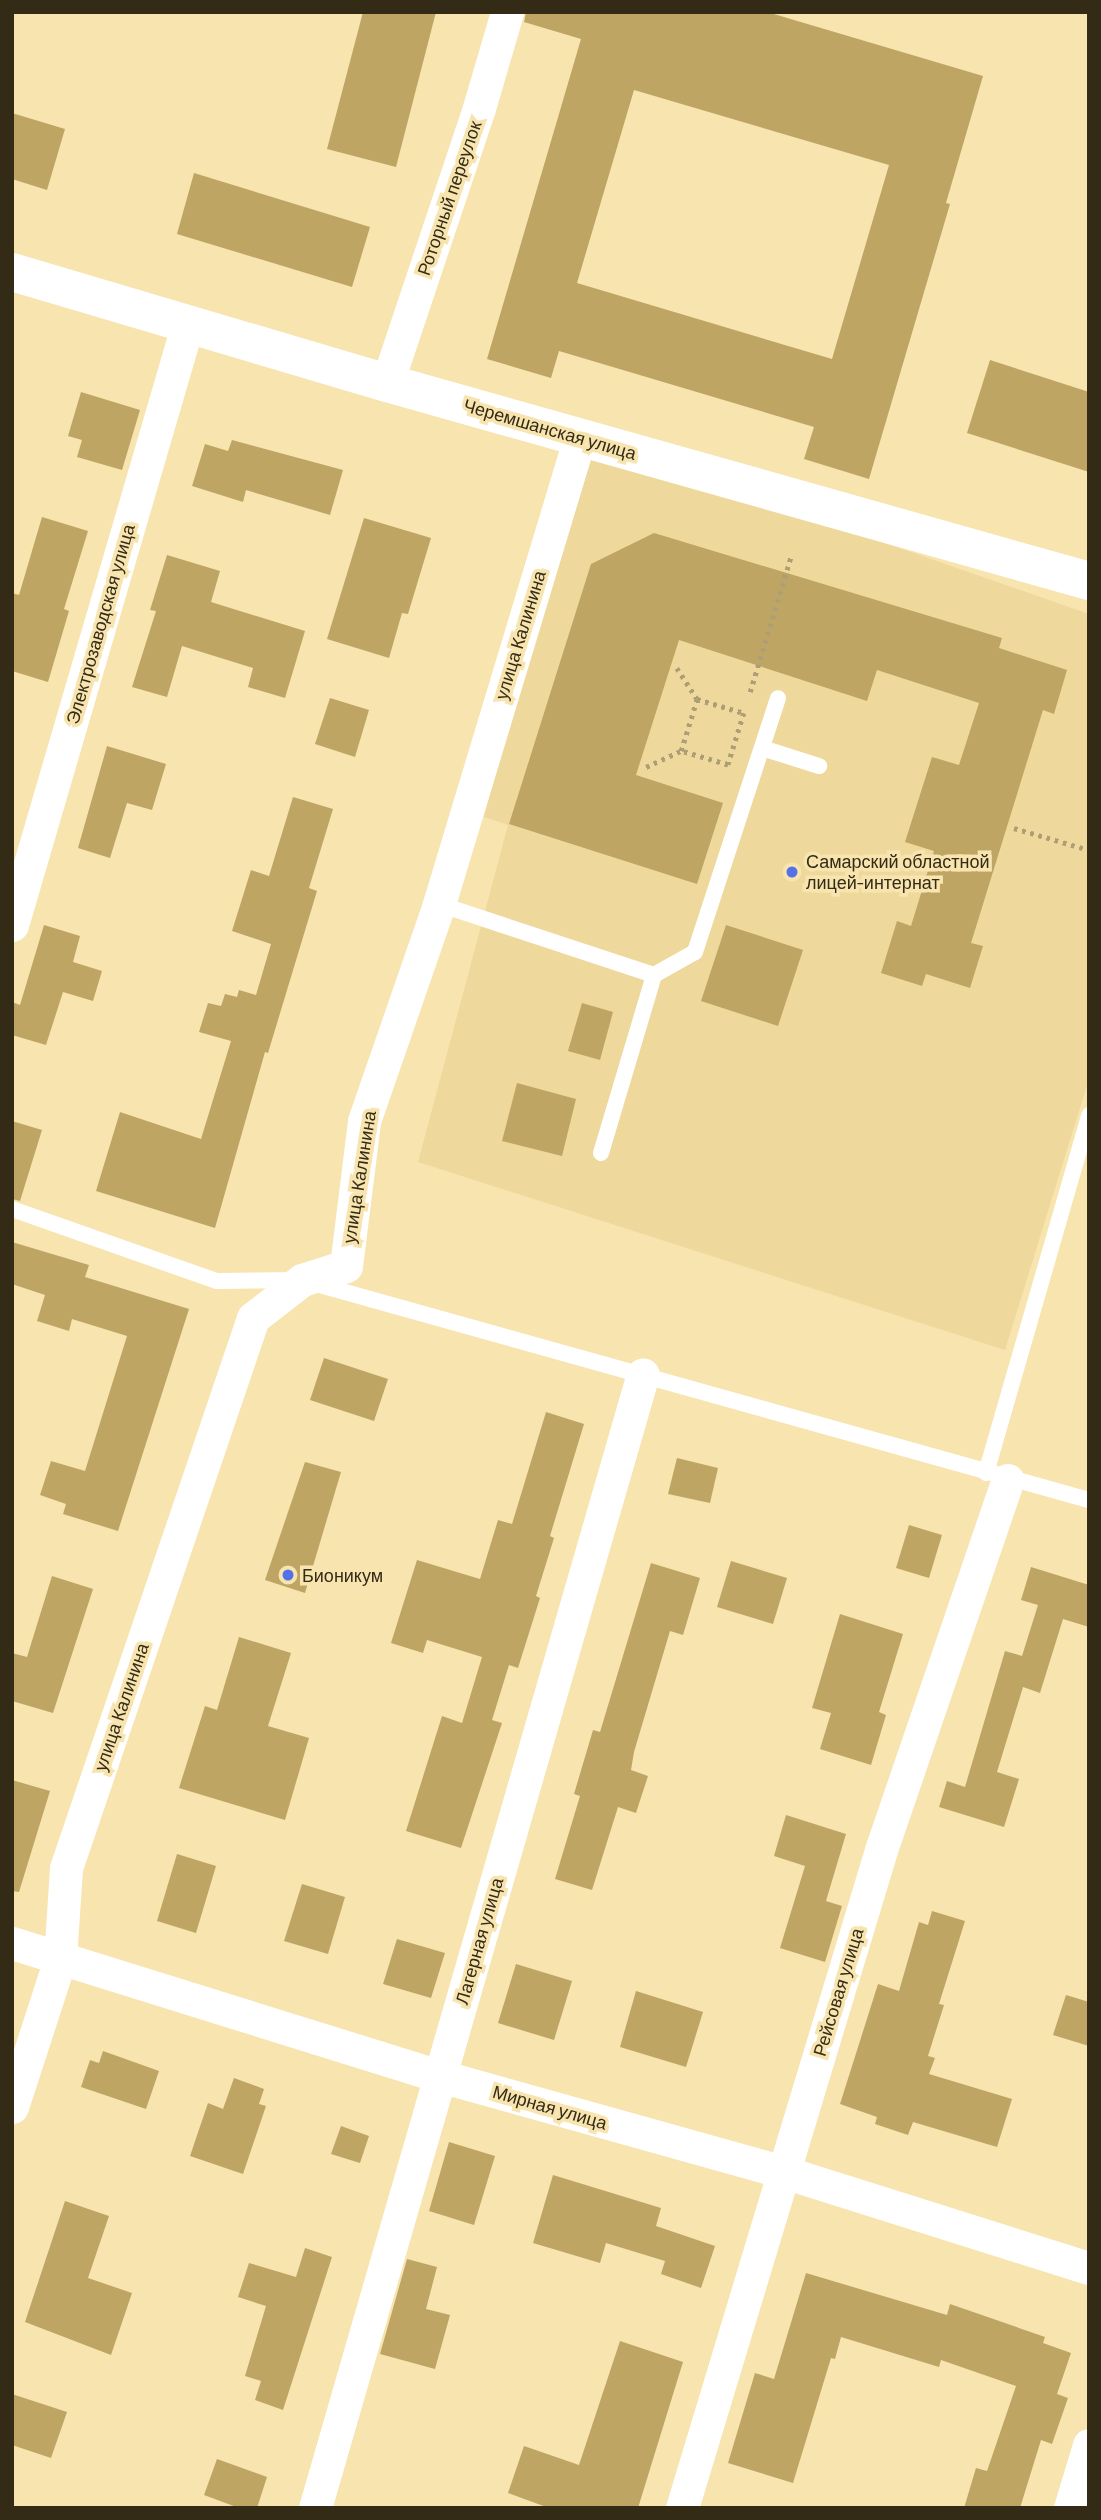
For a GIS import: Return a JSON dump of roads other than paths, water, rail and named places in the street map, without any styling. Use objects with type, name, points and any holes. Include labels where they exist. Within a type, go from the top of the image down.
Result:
[{"type":"street","name":"Роторный переулок","points":[[387,383],[479,108],[506,12]]},
{"type":"street","name":"Черемшанская улица","points":[[12,272],[387,383],[1089,580]]},
{"type":"street","name":"Электрозаводская улица","points":[[12,925],[188,323]]},
{"type":"street","name":"улица Калинина","points":[[12,2107],[60,1959],[66,1868],[253,1318],[302,1280],[346,1266],[364,1121],[439,904],[580,437]]},
{"type":"street","name":"Лагерная улица","points":[[315,2508],[643,1374]]},
{"type":"street","name":"Рейсовая улица","points":[[682,2508],[997,1476]]},
{"type":"street","name":"Мирная улица","points":[[12,1943],[440,2076],[783,2172],[1089,2268]]},
{"type":"street","points":[[1070,2508],[1089,2445]]},
{"type":"lane","points":[[601,1153],[654,975],[695,952],[778,698]]},
{"type":"lane","points":[[762,748],[819,766]]},
{"type":"lane","points":[[439,904],[654,975]]},
{"type":"lane","points":[[997,1476],[1089,1115]]},
{"type":"lane","points":[[12,1209],[216,1281],[302,1280],[1089,1500]]},
{"type":"place","name":"Самарский областной лицей-интернат","points":[[792,872]]},
{"type":"place","name":"Бионикум","points":[[288,1575]]}]
